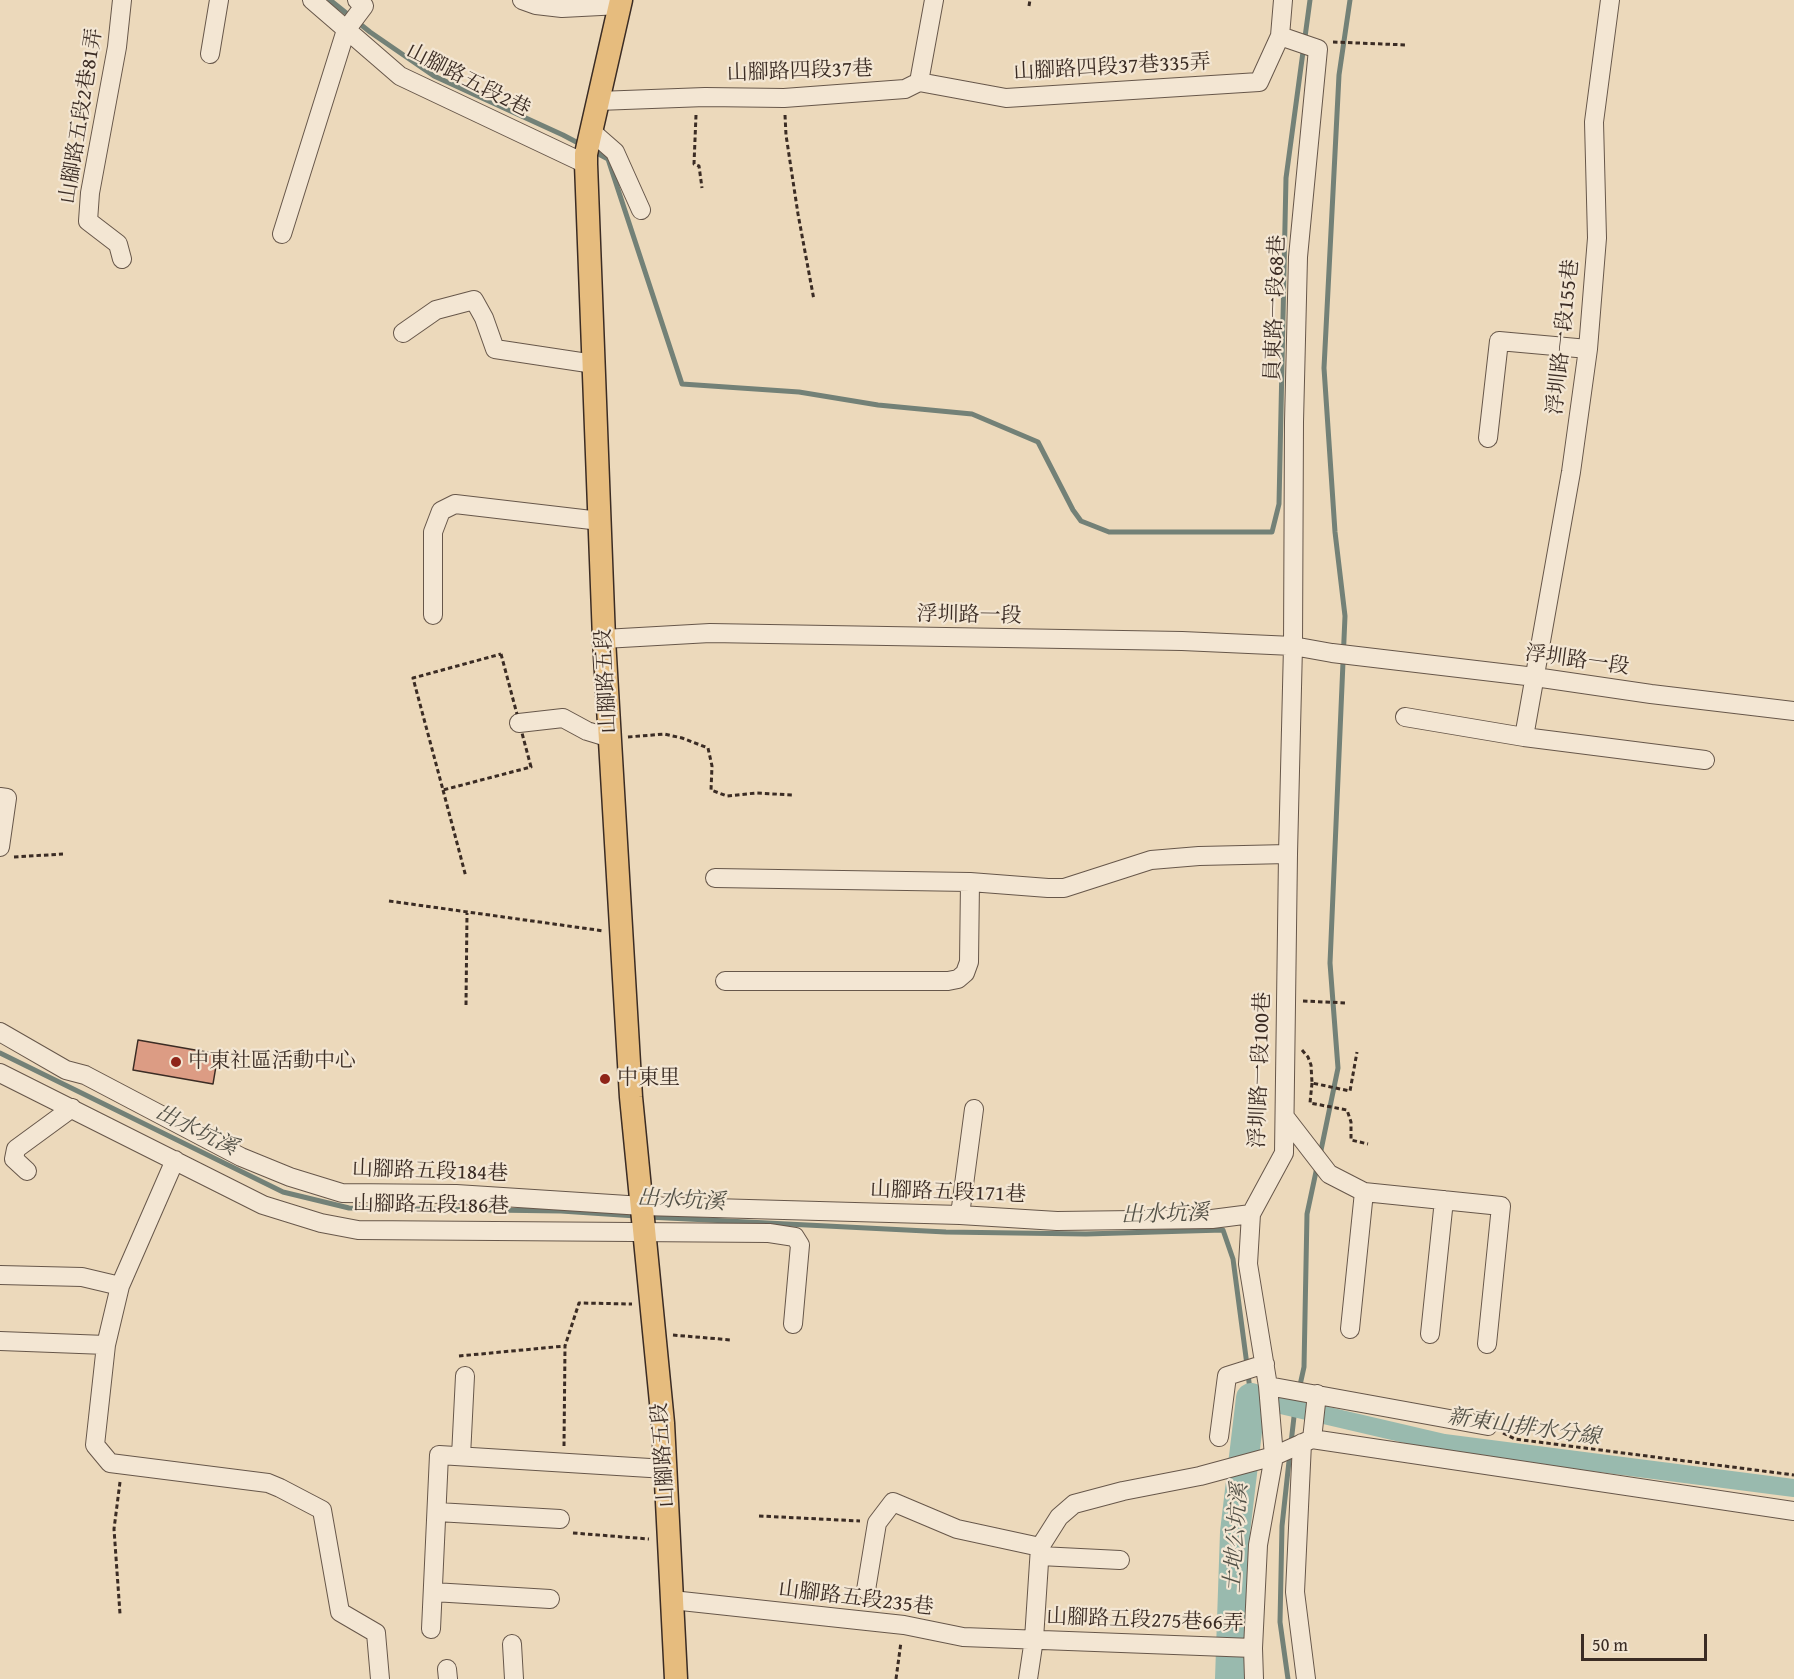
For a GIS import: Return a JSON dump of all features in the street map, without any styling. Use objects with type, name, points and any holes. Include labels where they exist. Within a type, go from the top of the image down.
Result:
[{"type":"main road","name":"山腳路五段","points":[[620,3],[586,159],[604,639],[621,933],[631,1096],[663,1423],[676,1679]]},
{"type":"street","name":"山腳路五段2巷81弄","points":[[122,0],[117,47],[90,193],[88,221],[118,243],[122,259]]},
{"type":"street","points":[[210,54],[219,0]]},
{"type":"street","name":"山腳路五段2巷","points":[[312,0],[400,76],[586,159]]},
{"type":"street","points":[[522,0],[536,5],[562,8],[620,3]]},
{"type":"street","points":[[919,82],[934,0]]},
{"type":"street","points":[[1283,0],[1280,36],[1318,49]]},
{"type":"street","name":"浮圳路一段155巷","points":[[1524,737],[1571,472],[1588,349],[1597,238],[1594,122],[1610,0]]},
{"type":"street","points":[[282,234],[346,30],[361,3]]},
{"type":"street","name":"山腳路四段37巷335弄","points":[[919,82],[1006,98],[1259,82],[1280,36]]},
{"type":"street","name":"員東路一段68巷","points":[[1293,646],[1294,422],[1298,257],[1318,49]]},
{"type":"street","name":"山腳路四段37巷","points":[[598,101],[705,97],[784,98],[905,89],[919,82]]},
{"type":"street","points":[[591,131],[615,152],[641,210]]},
{"type":"street","points":[[403,333],[436,310],[474,300],[484,318],[495,349],[594,364]]},
{"type":"street","points":[[1488,438],[1499,341],[1588,349]]},
{"type":"street","points":[[433,615],[433,532],[441,511],[455,504],[600,520]]},
{"type":"street","name":"浮圳路一段","points":[[604,639],[710,633],[1182,641],[1293,646],[1332,653],[1794,711]]},
{"type":"street","name":"浮圳路一段100巷","points":[[1254,1679],[1253,1648],[1258,1545],[1274,1456],[1268,1386],[1248,1264],[1251,1214],[1284,1152],[1293,646]]},
{"type":"street","points":[[1405,717],[1524,737],[1705,760]]},
{"type":"street","points":[[519,723],[563,718],[587,731],[610,738]]},
{"type":"street","points":[[0,797],[7,798],[5,852]]},
{"type":"street","points":[[715,879],[970,882],[1064,888],[1151,860],[1199,856],[1288,854]]},
{"type":"street","points":[[725,981],[948,981],[958,979],[965,973],[969,962],[970,882]]},
{"type":"street","name":"山腳路五段184巷","points":[[0,1032],[66,1070],[85,1075],[241,1158],[290,1177],[342,1193],[456,1194],[643,1206]]},
{"type":"street","name":"山腳路五段186巷","points":[[0,1073],[263,1205],[358,1230],[769,1233],[795,1237],[800,1245],[793,1324]]},
{"type":"street","points":[[27,1171],[14,1159],[16,1149],[72,1108]]},
{"type":"street","points":[[960,1215],[974,1109]]},
{"type":"street","points":[[1285,1117],[1329,1173],[1364,1191],[1501,1206],[1487,1344]]},
{"type":"street","points":[[175,1160],[120,1286],[106,1345],[95,1445],[110,1463],[267,1483],[322,1510],[340,1612],[376,1633],[380,1679]]},
{"type":"street","points":[[1350,1329],[1364,1191]]},
{"type":"street","points":[[1430,1334],[1444,1200]]},
{"type":"street","name":"山腳路五段171巷","points":[[643,1206],[960,1215],[1058,1221],[1212,1219],[1251,1214]]},
{"type":"street","points":[[0,1275],[82,1277],[120,1286]]},
{"type":"street","points":[[0,1341],[106,1345]]},
{"type":"street","points":[[1219,1437],[1227,1376],[1265,1364]]},
{"type":"street","points":[[461,1456],[465,1377]]},
{"type":"street","points":[[1268,1386],[1488,1426]]},
{"type":"street","points":[[1306,1679],[1295,1592],[1307,1441],[1317,1394]]},
{"type":"street","points":[[1028,1679],[1034,1639],[1040,1552],[1059,1517],[1074,1504],[1123,1491],[1200,1476],[1274,1456],[1307,1441],[1794,1511]]},
{"type":"street","points":[[431,1629],[440,1455],[666,1469]]},
{"type":"street","points":[[866,1590],[877,1523],[893,1502],[957,1528],[1040,1552],[1120,1560]]},
{"type":"street","points":[[437,1512],[560,1519]]},
{"type":"street","points":[[433,1592],[550,1599]]},
{"type":"street","name":"山腳路五段235巷","points":[[672,1600],[904,1625],[963,1637],[1034,1639]]},
{"type":"street","name":"山腳路五段275巷66弄","points":[[1034,1639],[1253,1648]]},
{"type":"street","points":[[512,1644],[514,1679]]},
{"type":"path","points":[[1029,6],[1030,0]]},
{"type":"path","points":[[1318,49],[1331,42],[1407,45]]},
{"type":"path","points":[[702,188],[699,166],[694,164],[697,111],[705,97]]},
{"type":"path","points":[[784,98],[786,135],[814,300]]},
{"type":"path","points":[[443,790],[531,767],[501,654],[413,678],[466,876]]},
{"type":"path","points":[[610,738],[664,734],[682,738],[708,748],[712,766],[711,790],[728,796],[756,793],[794,795]]},
{"type":"path","points":[[5,852],[63,854]]},
{"type":"path","points":[[389,901],[621,933]]},
{"type":"path","points":[[466,1005],[467,913]]},
{"type":"path","points":[[1286,1000],[1347,1003]]},
{"type":"path","points":[[1286,1042],[1302,1050],[1308,1057],[1312,1083],[1310,1103],[1347,1110],[1351,1122],[1351,1140],[1368,1144]]},
{"type":"path","points":[[1312,1083],[1350,1091],[1357,1052]]},
{"type":"path","points":[[564,1462],[565,1346],[579,1303],[651,1304]]},
{"type":"path","points":[[654,1333],[730,1340]]},
{"type":"path","points":[[459,1356],[565,1346]]},
{"type":"path","points":[[1488,1426],[1515,1439],[1794,1475]]},
{"type":"path","points":[[120,1614],[114,1529],[122,1465]]},
{"type":"path","points":[[759,1516],[877,1523]]},
{"type":"path","points":[[573,1533],[669,1540]]},
{"type":"path","points":[[896,1679],[904,1625]]},
{"type":"building","name":"中東社區活動中心","points":[[138,1040],[218,1054],[213,1084],[133,1070]]},
{"type":"waterway","points":[[330,0],[370,32],[434,76],[582,145]]},
{"type":"waterway","points":[[593,151],[608,159],[682,384],[799,392],[878,405],[972,414],[1038,442],[1081,521],[1109,532],[1272,532],[1279,504],[1286,178],[1310,0]]},
{"type":"waterway","points":[[1320,1155],[1338,1068],[1330,963],[1345,616],[1335,532],[1324,368],[1339,75],[1350,0]]},
{"type":"waterway","name":"出水坑溪","points":[[0,1053],[283,1192],[349,1208],[561,1211],[636,1216]]},
{"type":"waterway","points":[[1291,1443],[1295,1408],[1304,1367],[1307,1214],[1317,1167]]},
{"type":"waterway","name":"出水坑溪","points":[[648,1217],[946,1232],[1086,1234],[1223,1230],[1233,1259],[1247,1365]]},
{"type":"waterway","name":"出水坑溪","points":[[1248,1374],[1251,1398]]},
{"type":"waterway","name":"新東山排水分線","points":[[1251,1398],[1444,1443],[1794,1488]]},
{"type":"waterway","name":"土地公坑溪","points":[[1230,1679],[1235,1532],[1251,1398]]},
{"type":"waterway","points":[[1288,1679],[1280,1622],[1282,1526],[1290,1452]]},
{"type":"place","name":"中東社區活動中心","points":[[176,1062]]},
{"type":"place","name":"中東里","points":[[605,1079]]}]
